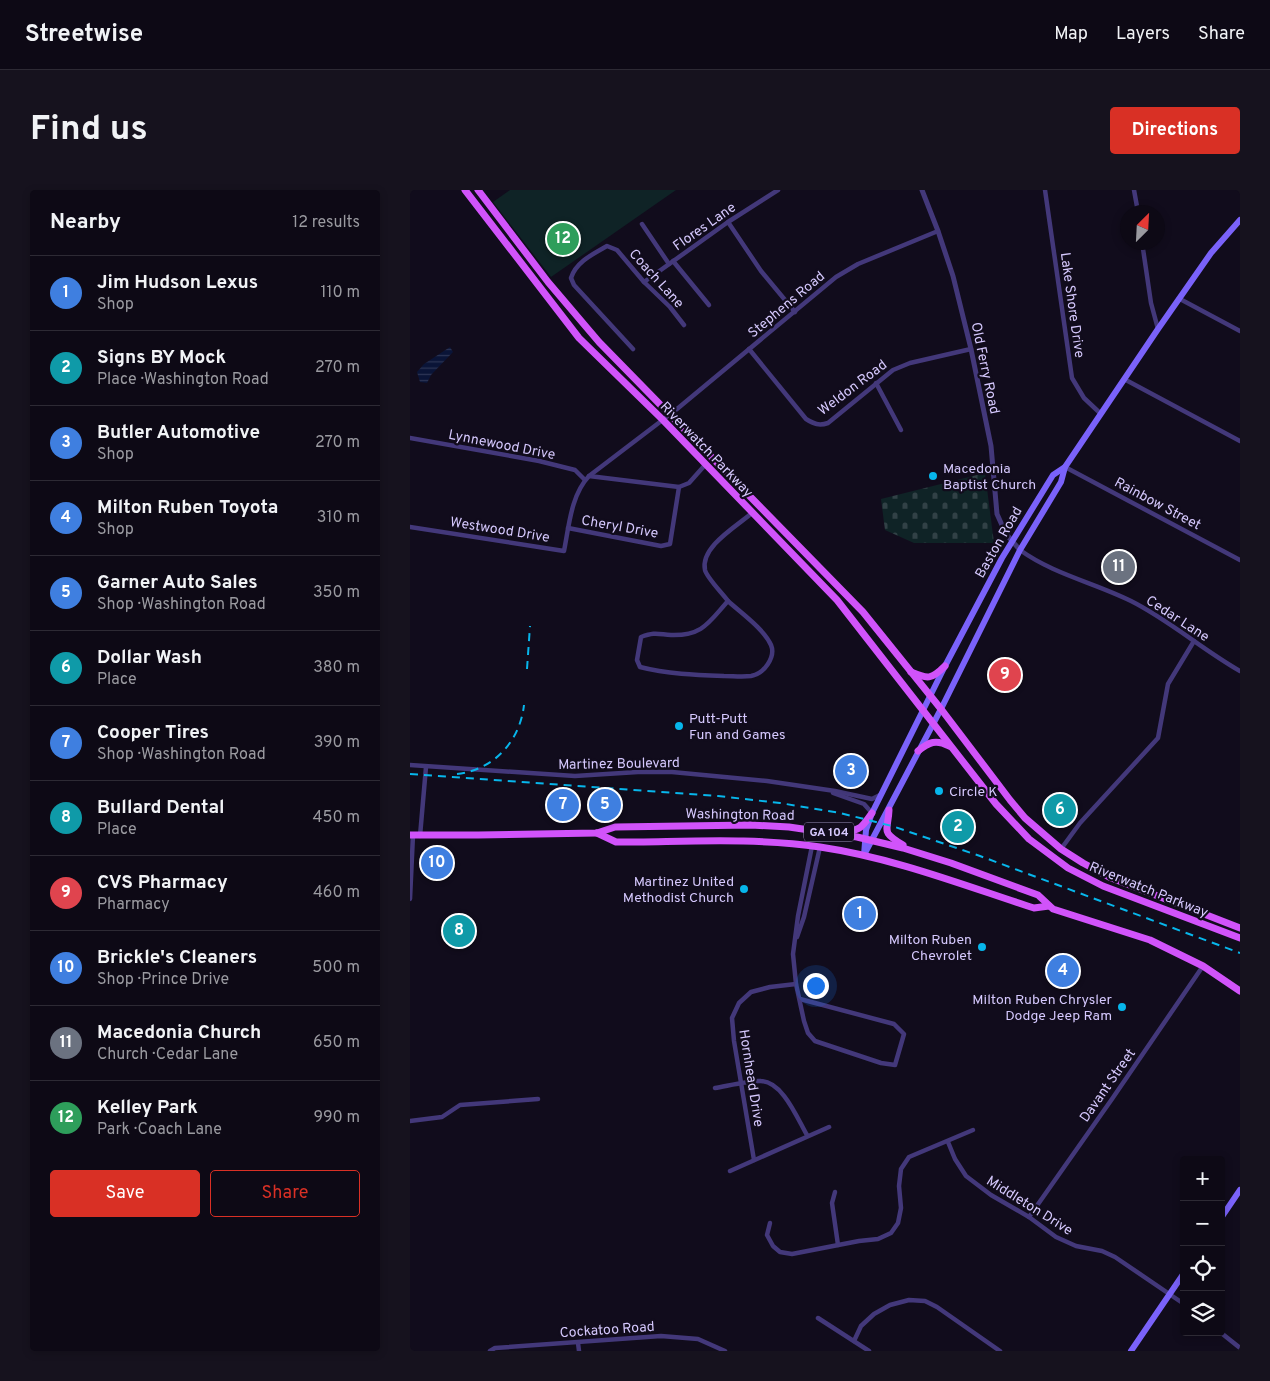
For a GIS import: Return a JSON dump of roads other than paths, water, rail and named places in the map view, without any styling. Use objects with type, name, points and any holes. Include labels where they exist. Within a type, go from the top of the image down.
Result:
[{"type":"main road","name":"Riverwatch Parkway","points":[[465,190],[579,338],[663,420],[837,600],[1002,812],[1037,846],[1085,878],[1129,897],[1240,938]]},
{"type":"main road","name":"Riverwatch Parkway","points":[[478,190],[560,297],[599,342],[845,593],[885,639],[1025,818],[1061,849],[1109,877],[1240,928]]},
{"type":"main road","name":"Baston Road","points":[[864,856],[869,840],[866,830],[872,814],[924,712],[945,666],[1012,541],[1053,475],[1065,466],[1211,253],[1240,220]]},
{"type":"main road","points":[[869,840],[889,810],[1020,550],[1061,482],[1065,466]]},
{"type":"main road","points":[[910,672],[926,678],[934,677],[945,666]]},
{"type":"main road","points":[[918,751],[934,742],[942,742],[952,748]]},
{"type":"main road","points":[[1002,812],[1013,804]]},
{"type":"main road","points":[[889,810],[886,829],[888,835],[909,850]]},
{"type":"main road","points":[[839,834],[859,830],[872,814]]},
{"type":"main road","name":"Washington Road","points":[[414,835],[597,833],[615,827],[751,825],[800,828],[869,840],[909,850],[1038,895],[1049,906]]},
{"type":"main road","name":"Washington Road","points":[[597,833],[616,842],[752,841],[816,846],[914,868],[1034,908],[1049,906],[1150,940],[1203,966],[1240,991]]},
{"type":"main road","points":[[1225,1212],[1240,1190]]},
{"type":"main road","points":[[1130,1351],[1180,1279]]},
{"type":"street","name":"Flores Lane","points":[[644,282],[728,222],[778,190]]},
{"type":"street","name":"Old Ferry Road","points":[[922,190],[953,276],[971,349],[991,446],[997,514],[1006,534],[1020,550]]},
{"type":"street","name":"Lake Shore Drive","points":[[1045,190],[1072,378],[1084,398],[1101,414]]},
{"type":"street","points":[[1134,190],[1137,205]]},
{"type":"street","points":[[728,222],[761,271],[794,312]]},
{"type":"street","points":[[642,224],[671,262],[709,305]]},
{"type":"street","name":"Stephens Road","points":[[663,420],[836,277],[847,270],[938,231]]},
{"type":"street","name":"Coach Lane","points":[[633,349],[574,285],[571,278],[574,268],[607,246],[617,250],[644,282],[670,307],[684,325]]},
{"type":"street","points":[[1143,250],[1151,303],[1158,329]]},
{"type":"street","points":[[1180,299],[1240,331]]},
{"type":"street","name":"Weldon Road","points":[[749,349],[806,419],[813,424],[820,425],[828,423],[893,370],[902,366],[971,349]]},
{"type":"street","points":[[1124,379],[1240,441]]},
{"type":"street","points":[[876,383],[901,430]]},
{"type":"street","name":"Westwood Drive","points":[[410,527],[564,551],[576,497],[585,480],[663,420]]},
{"type":"street","points":[[410,439],[410,445]]},
{"type":"street","name":"Lynnewood Drive","points":[[410,439],[539,461],[575,470],[585,480]]},
{"type":"street","points":[[589,476],[679,487],[689,483],[705,465]]},
{"type":"street","name":"Rainbow Street","points":[[1065,466],[1240,560]]},
{"type":"street","name":"Cheryl Drive","points":[[568,528],[661,546],[670,544],[679,487]]},
{"type":"street","points":[[728,601],[697,632],[685,635],[654,632],[641,637],[637,660],[640,667],[702,675],[743,676],[753,676],[765,668],[771,658],[772,647],[767,637],[728,601],[705,571],[705,558],[716,542],[752,513]]},
{"type":"street","name":"Cedar Lane","points":[[1020,550],[1030,558],[1132,602],[1240,671]]},
{"type":"street","points":[[1061,849],[1080,824],[1158,738],[1168,684],[1194,641]]},
{"type":"street","name":"Martinez Boulevard","points":[[410,765],[575,776],[631,772],[672,772],[767,781],[872,799],[882,795]]},
{"type":"street","points":[[410,898],[414,835],[426,766]]},
{"type":"street","name":"Martinez Boulevard","points":[[827,790],[864,804],[872,814]]},
{"type":"street","points":[[800,998],[894,1024],[904,1034],[895,1065],[881,1063],[815,1041],[808,1033],[796,984],[793,954],[798,916],[816,846]]},
{"type":"street","points":[[795,943],[804,917],[816,846]]},
{"type":"street","name":"Davant Street","points":[[1029,1217],[1203,966]]},
{"type":"street","name":"Hornhead Drive","points":[[754,1160],[732,1018],[739,1002],[751,992],[770,986],[796,984]]},
{"type":"street","points":[[715,1088],[762,1081],[781,1090],[807,1136]]},
{"type":"street","points":[[410,1122],[442,1117],[460,1105],[538,1100]]},
{"type":"street","points":[[730,1171],[829,1127]]},
{"type":"street","points":[[770,1223],[767,1235],[773,1246],[780,1252],[792,1254],[878,1239],[891,1233],[898,1222],[900,1215],[901,1169],[909,1157],[973,1130]]},
{"type":"street","name":"Middleton Drive","points":[[948,1142],[955,1159],[966,1176],[991,1195],[1029,1217],[1056,1237],[1076,1246],[1102,1250],[1115,1257],[1170,1294]]},
{"type":"street","points":[[835,1192],[832,1203],[838,1245]]},
{"type":"street","points":[[1170,1294],[1180,1301]]},
{"type":"street","points":[[854,1341],[861,1326],[874,1314],[890,1304],[909,1300],[925,1301],[1000,1351]]},
{"type":"street","points":[[818,1318],[868,1351]]},
{"type":"street","name":"Cockatoo Road","points":[[490,1351],[495,1348],[661,1336],[698,1339],[725,1351]]},
{"type":"street","points":[[1225,1336],[1240,1348]]},
{"type":"street","points":[[578,1343],[579,1351]]},
{"type":"water","points":[[450,347],[453,352],[431,375],[427,383],[420,382],[417,372],[424,364]]},
{"type":"railway","points":[[527,669],[530,626]]},
{"type":"railway","points":[[457,774],[483,767],[503,752],[517,730],[524,705]]},
{"type":"railway","points":[[410,774],[718,796],[780,803],[840,813],[892,826],[980,856],[1240,953]]},
{"type":"place","name":"Kelley Park","points":[[563,239]]},
{"type":"place","name":"Macedonia Baptist Church","points":[[933,476]]},
{"type":"place","name":"Macedonia Church","points":[[1119,567]]},
{"type":"place","name":"CVS Pharmacy","points":[[1005,675]]},
{"type":"place","name":"Putt-Putt Fun and Games","points":[[679,726]]},
{"type":"place","name":"Butler Automotive","points":[[851,771]]},
{"type":"place","name":"Circle K","points":[[939,791]]},
{"type":"place","name":"Cooper Tires","points":[[563,805]]},
{"type":"place","name":"Garner Auto Sales","points":[[605,805]]},
{"type":"place","name":"Dollar Wash","points":[[1060,810]]},
{"type":"place","name":"Signs BY Mock","points":[[958,827]]},
{"type":"place","name":"Brickle's Cleaners","points":[[437,863]]},
{"type":"place","name":"Martinez United Methodist Church","points":[[744,889]]},
{"type":"place","name":"Jim Hudson Lexus","points":[[860,914]]},
{"type":"place","name":"Bullard Dental","points":[[459,931]]},
{"type":"place","name":"Milton Ruben Chevrolet","points":[[982,947]]},
{"type":"place","name":"Milton Ruben Toyota","points":[[1063,971]]},
{"type":"place","name":"Milton Ruben Chrysler Dodge Jeep Ram","points":[[1122,1007]]}]
